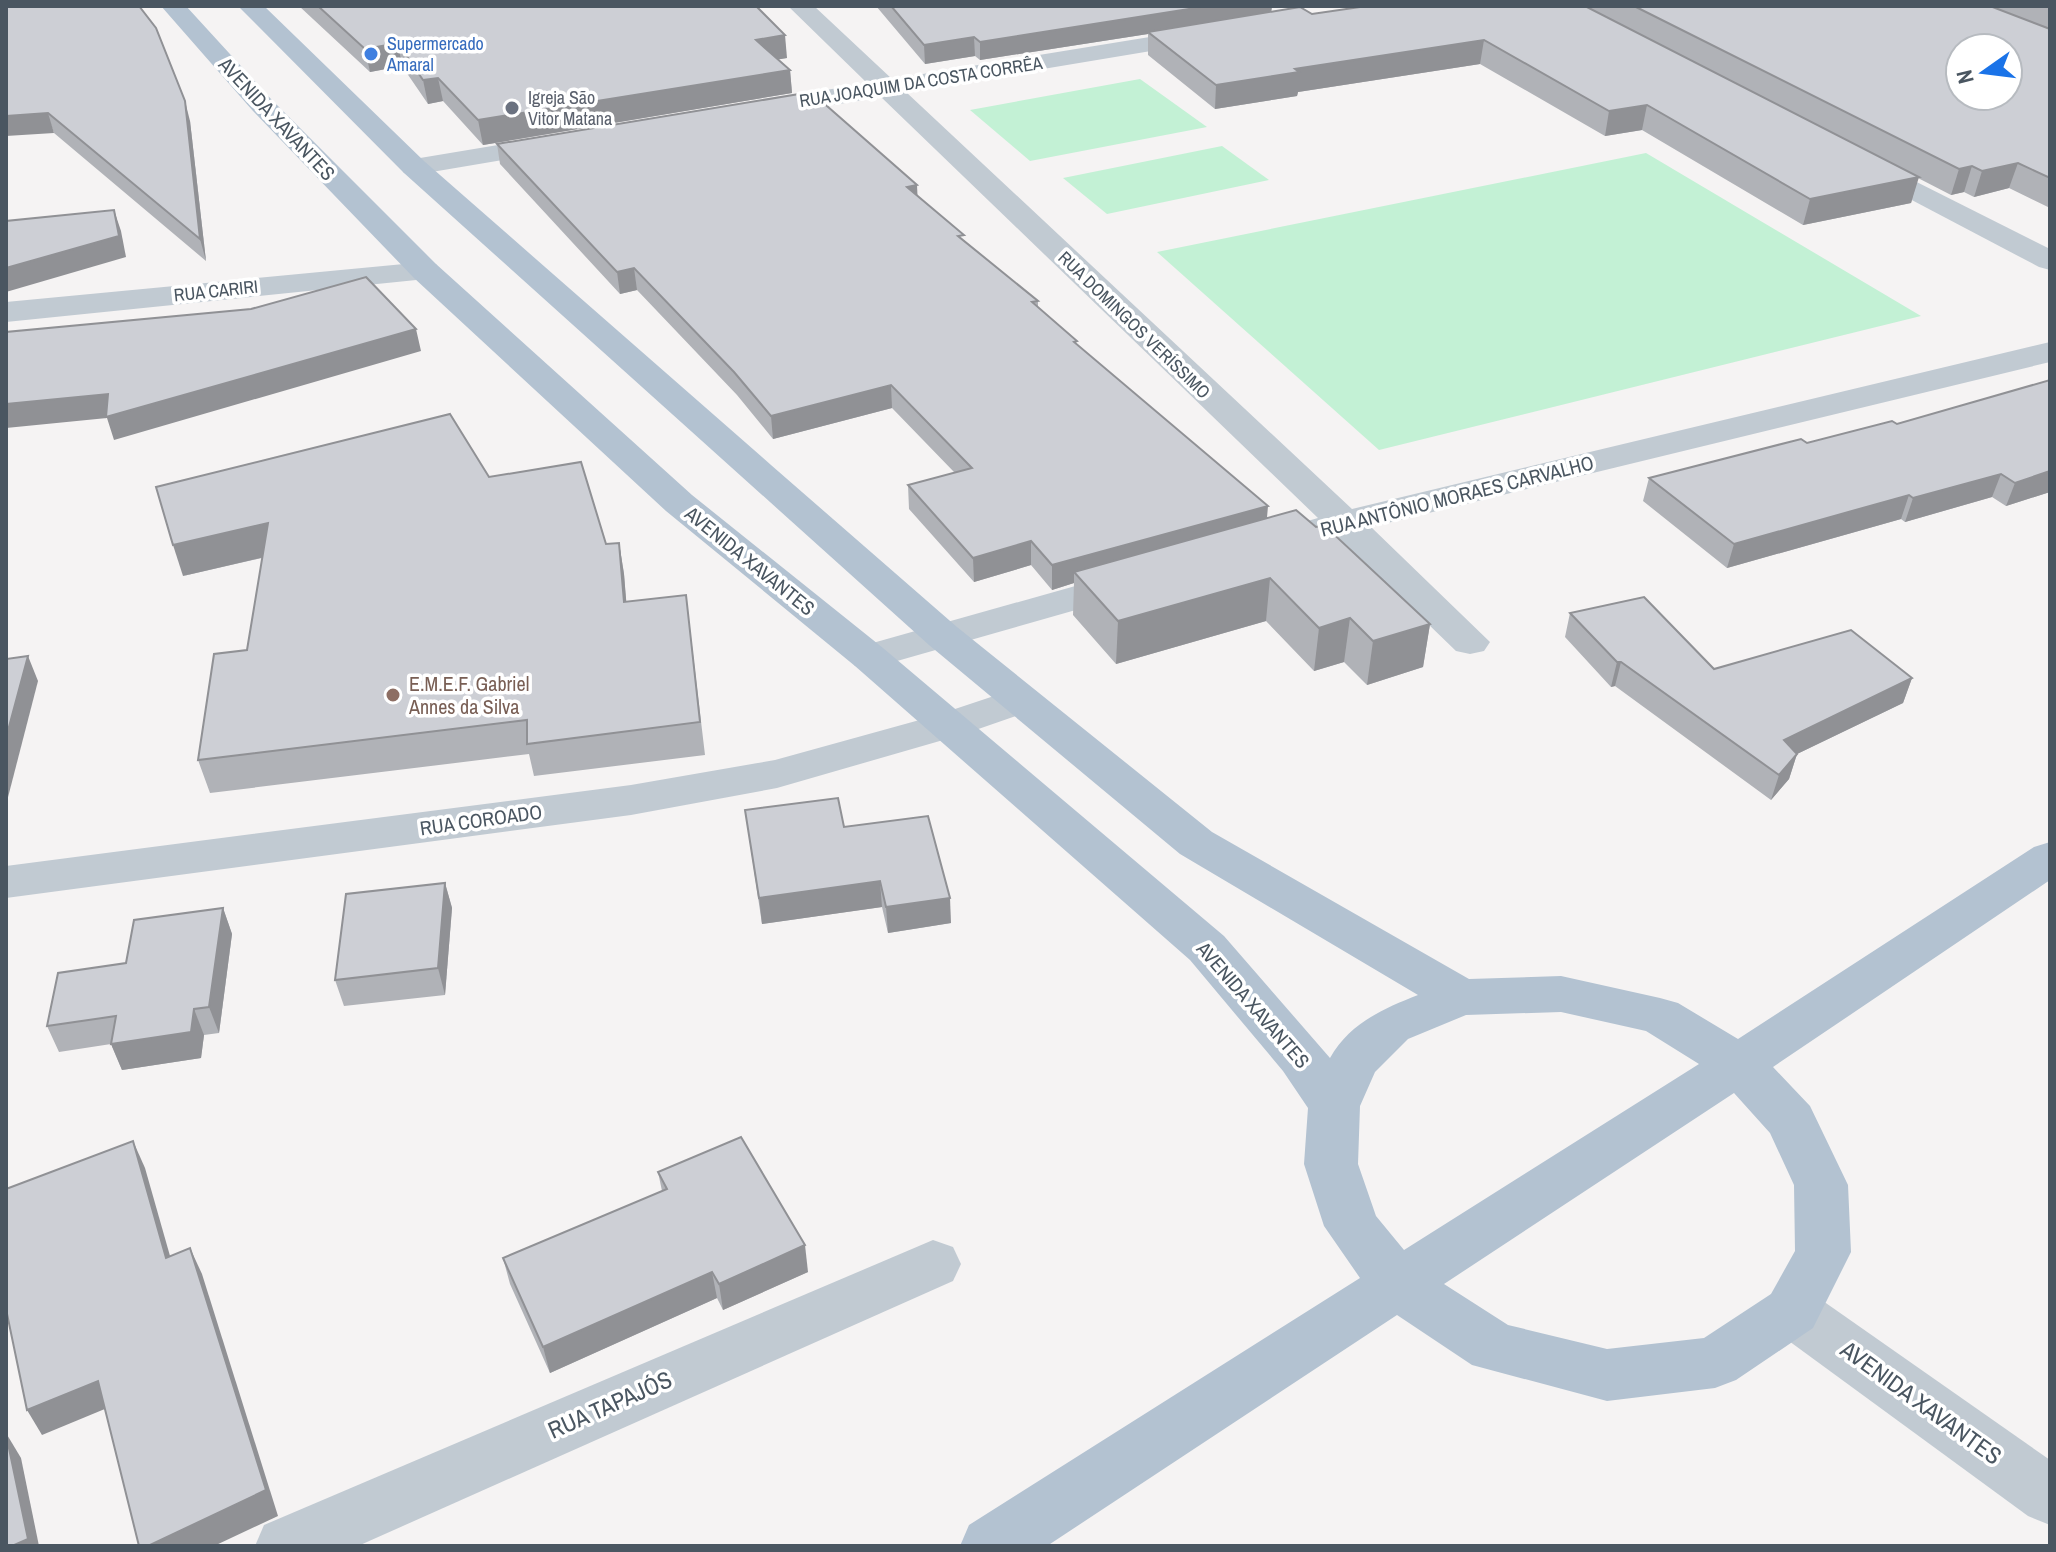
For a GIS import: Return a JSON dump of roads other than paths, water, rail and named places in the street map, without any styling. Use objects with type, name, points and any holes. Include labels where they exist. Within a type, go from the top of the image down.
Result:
[{"type":"main road","name":"AVENIDA XAVANTES","points":[[173,6],[262,105],[425,271],[679,503],[869,657],[1207,948],[1301,1057],[1334,1106]]},
{"type":"main road","points":[[250,6],[414,167],[943,636],[1021,700],[1196,843],[1461,997]]},
{"type":"main road","points":[[992,1546],[1739,1064],[2050,858]]},
{"type":"main road","points":[[1561,994],[1660,1016],[1739,1064],[1791,1121],[1821,1185],[1823,1252],[1792,1311],[1715,1362],[1607,1375],[1493,1347],[1398,1285],[1352,1226],[1331,1164],[1334,1106],[1354,1061],[1390,1026],[1461,997],[1561,994]]},
{"type":"street","name":"RUA DOMINGOS VERÍSSIMO","points":[[800,6],[1341,523],[1470,642]]},
{"type":"street","name":"RUA JOAQUIM DA COSTA CORRÊA","points":[[730,114],[1226,32]]},
{"type":"street","points":[[414,167],[576,140]]},
{"type":"street","points":[[1840,152],[2050,261]]},
{"type":"street","name":"RUA CARIRI","points":[[6,312],[425,271]]},
{"type":"street","name":"RUA ANTÔNIO MORAES CARVALHO","points":[[1236,553],[1341,523],[2050,352]]},
{"type":"street","points":[[869,657],[1161,574]]},
{"type":"street","name":"RUA COROADO","points":[[6,882],[631,800],[777,774],[949,725],[1021,700]]},
{"type":"street","name":"RUA TAPAJÓS","points":[[287,1546],[933,1264]]},
{"type":"street","name":"AVENIDA XAVANTES","points":[[1792,1311],[2050,1496]]},
{"type":"place","name":"Supermercado Amaral","points":[[371,54]]},
{"type":"place","name":"Igreja São Vitor Matana","points":[[512,108]]},
{"type":"place","name":"E.M.E.F. Gabriel Annes da Silva","points":[[393,695]]}]
